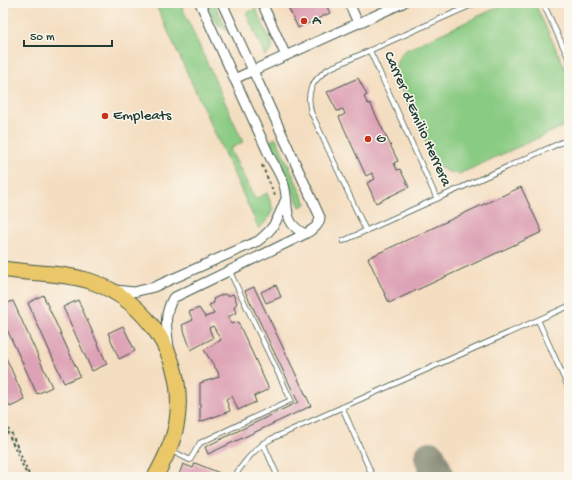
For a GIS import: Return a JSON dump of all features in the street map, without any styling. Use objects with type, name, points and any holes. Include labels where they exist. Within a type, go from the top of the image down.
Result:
[{"type":"main road","points":[[3,269],[68,276],[90,281],[108,289],[132,304],[146,316],[157,330],[170,356],[175,374],[178,405],[177,420],[169,450],[155,477]]},
{"type":"street","points":[[200,3],[284,185],[289,220],[297,230],[305,234]]},
{"type":"street","points":[[170,356],[166,321],[168,308],[173,298],[316,228],[320,217],[222,3]]},
{"type":"street","points":[[262,3],[286,56]]},
{"type":"street","points":[[349,3],[358,23]]},
{"type":"street","points":[[234,79],[403,3]]},
{"type":"street","points":[[108,289],[134,292],[154,287],[258,241],[268,233],[276,223],[286,198]]},
{"type":"street","points":[[223,257],[229,270]]},
{"type":"lane","points":[[366,231],[311,112],[309,101],[311,88],[317,77],[328,69],[476,3]]},
{"type":"lane","points":[[543,3],[569,59]]},
{"type":"lane","name":"Carrer d'Emilio Herrera","points":[[370,50],[437,199]]},
{"type":"lane","points":[[343,240],[569,139]]},
{"type":"lane","points":[[169,450],[190,460],[200,443],[291,400],[229,270]]},
{"type":"lane","points":[[234,477],[248,457],[263,443],[569,306]]},
{"type":"lane","points":[[538,320],[569,389]]},
{"type":"lane","points":[[342,407],[373,477]]},
{"type":"lane","points":[[263,443],[278,477]]},
{"type":"path","points":[[3,424],[11,432],[29,477]]},
{"type":"path","points":[[3,427],[8,433],[29,477]]},
{"type":"green space","points":[[155,3],[180,3],[243,142],[230,149],[255,199],[267,193],[273,209],[268,219],[259,229]]},
{"type":"green space","points":[[207,3],[214,3],[228,32],[215,22]]},
{"type":"green space","points":[[507,3],[531,3],[536,6],[569,77],[569,127],[564,126],[459,174],[447,171],[437,165],[395,76],[397,62],[404,51]]},
{"type":"green space","points":[[256,9],[272,44],[272,50],[265,56],[246,13]]},
{"type":"green space","points":[[276,138],[306,204],[300,207],[270,141]]},
{"type":"building","name":"A","points":[[286,3],[325,3],[330,13],[298,28]]},
{"type":"building","name":"G","points":[[358,78],[367,95],[364,97],[368,104],[370,103],[398,161],[394,163],[397,170],[400,169],[409,187],[376,203],[367,183],[375,179],[372,173],[366,176],[339,117],[345,114],[343,109],[337,111],[327,92]]},
{"type":"building","points":[[521,187],[542,232],[389,303],[368,258]]},
{"type":"building","points":[[276,285],[281,297],[266,303],[261,292]]},
{"type":"building","points":[[254,287],[311,406],[208,454],[205,447],[298,402],[245,291]]},
{"type":"building","points":[[224,294],[228,296],[233,294],[237,303],[234,307],[236,313],[228,317],[231,324],[238,322],[269,389],[254,396],[256,402],[238,410],[232,396],[226,399],[230,411],[200,422],[200,383],[219,377],[218,372],[204,350],[221,340],[213,326],[209,328],[213,338],[191,350],[182,325],[193,320],[189,312],[199,308],[205,317],[214,314],[209,305],[214,303],[213,299]]},
{"type":"building","points":[[43,295],[80,376],[64,383],[28,303]]},
{"type":"building","points":[[78,300],[107,364],[92,371],[63,307]]},
{"type":"building","points":[[13,301],[52,387],[37,394],[3,321],[3,305]]},
{"type":"building","points":[[123,326],[135,351],[119,359],[108,333]]},
{"type":"building","points":[[3,351],[25,400],[10,407],[3,392]]},
{"type":"building","points":[[195,463],[227,476],[178,477],[183,464],[193,468]]},
{"type":"taxiway","points":[[430,457],[439,477]]},
{"type":"place","name":"A","points":[[304,21]]},
{"type":"place","name":"Empleats","points":[[105,116]]},
{"type":"place","name":"G","points":[[368,139]]}]
